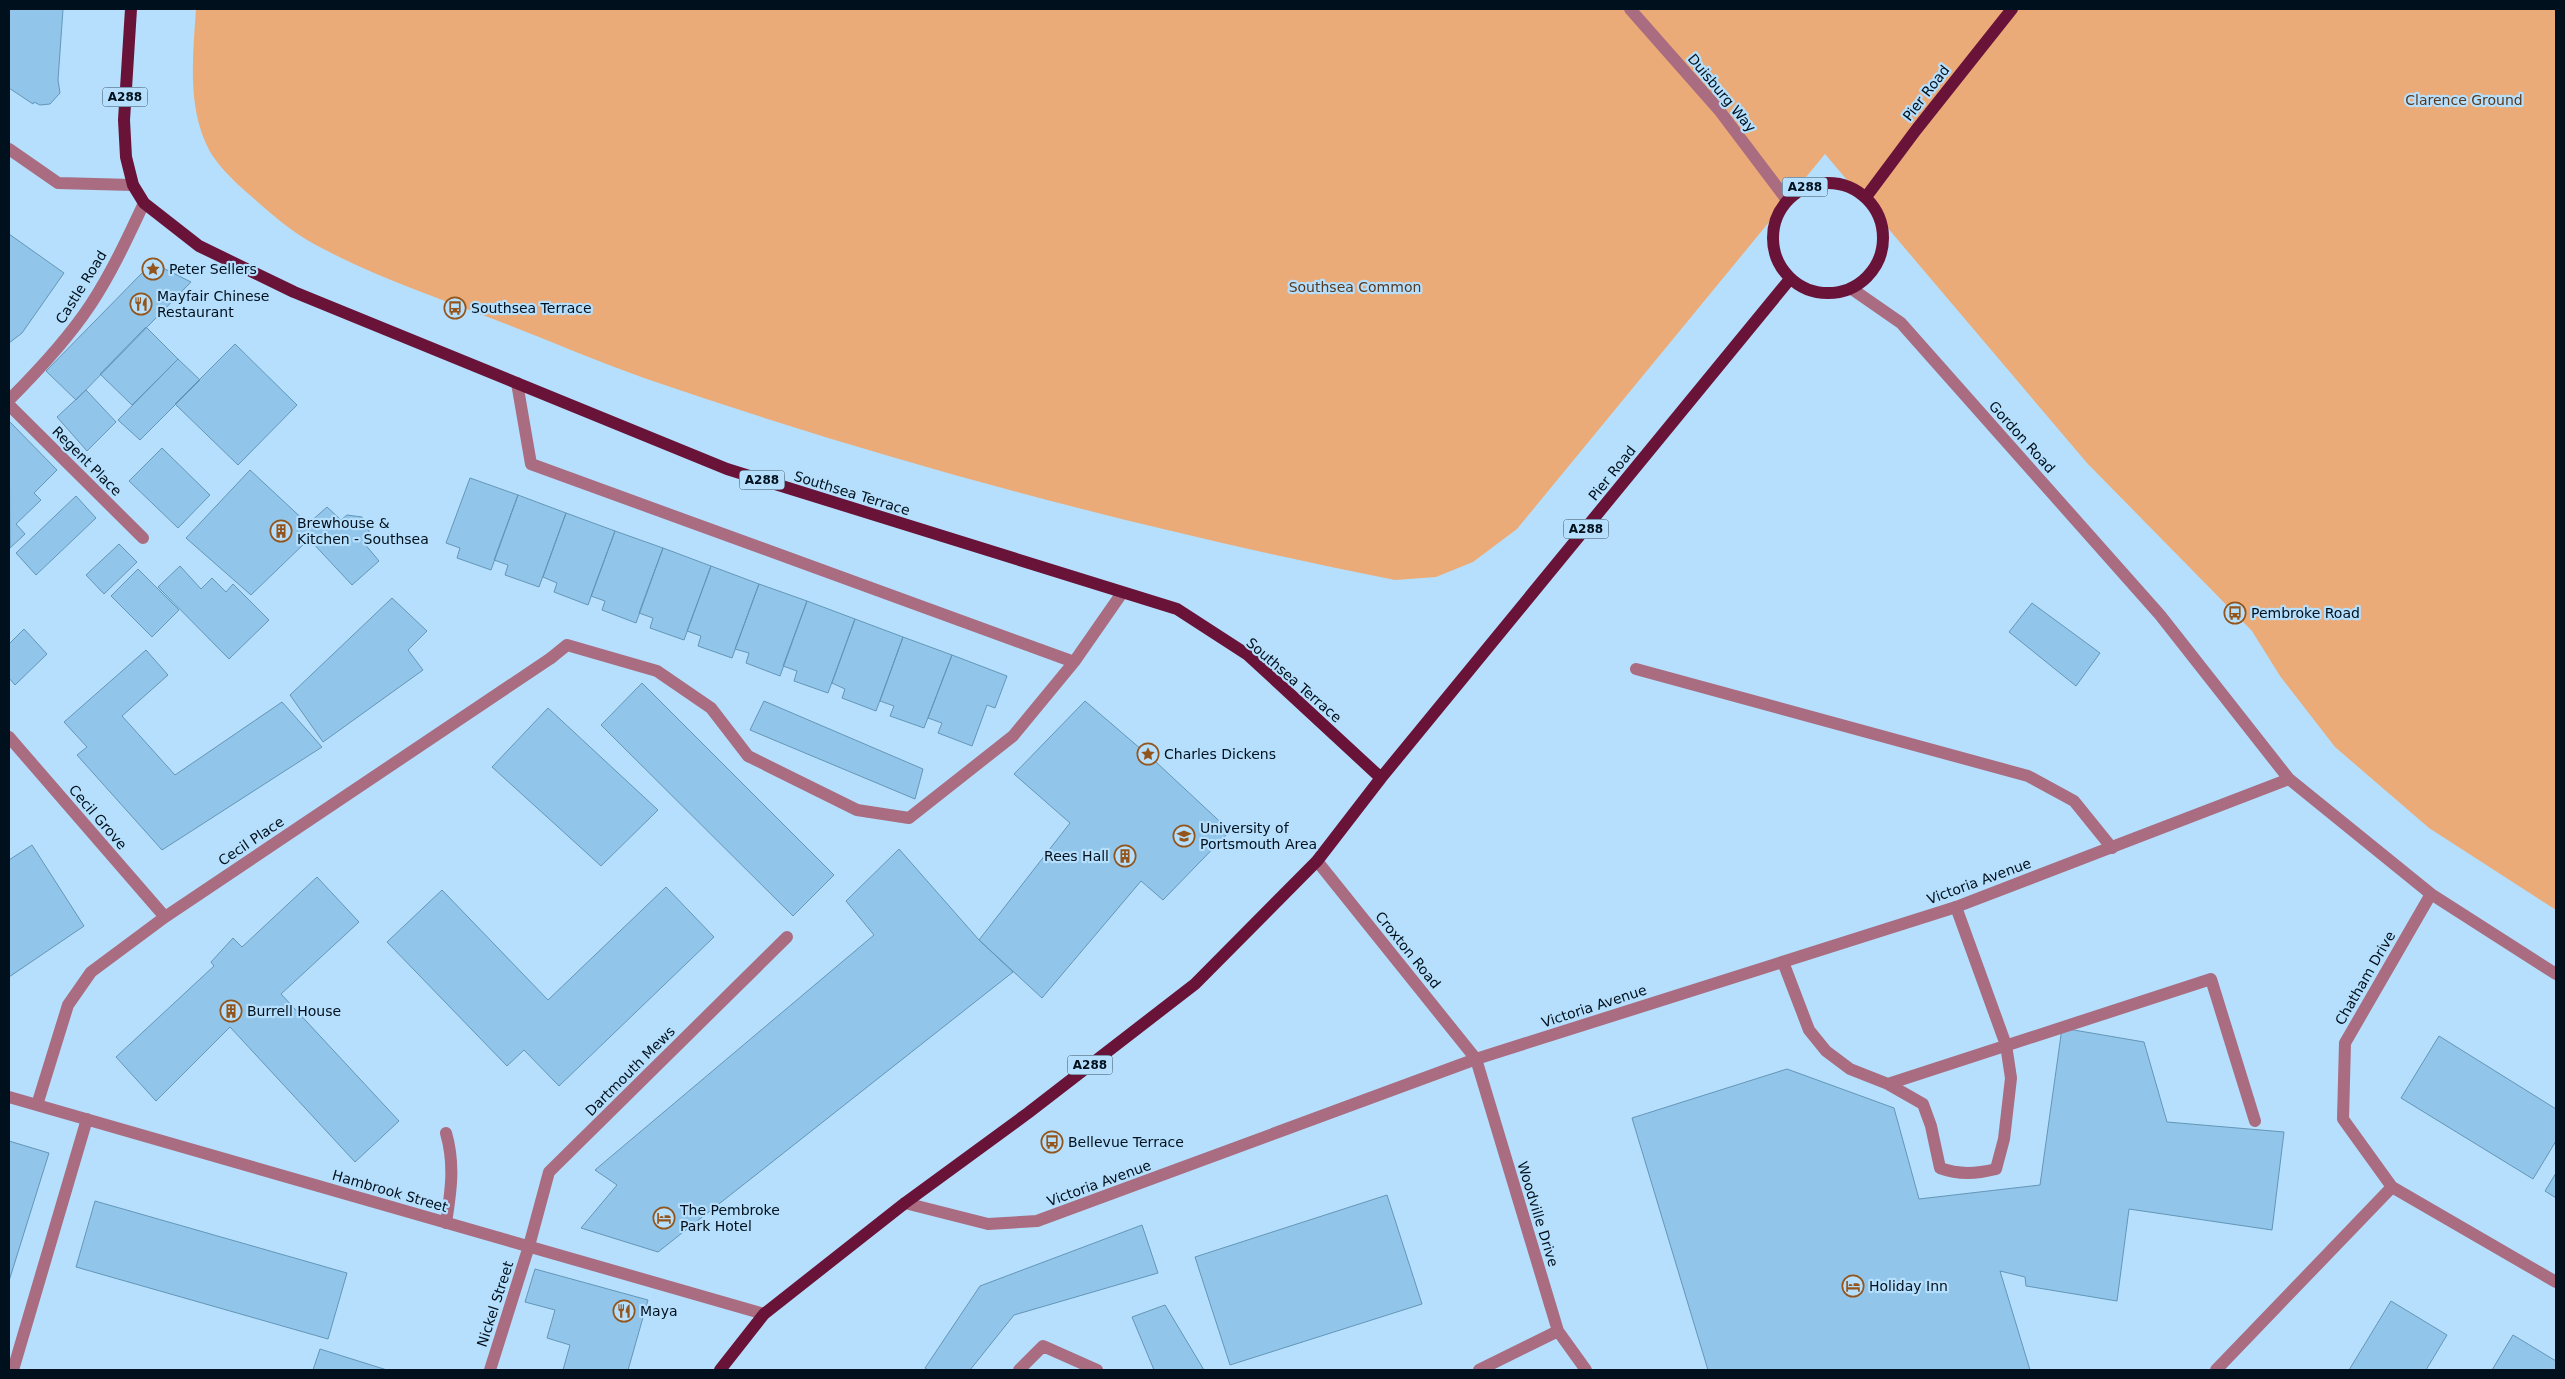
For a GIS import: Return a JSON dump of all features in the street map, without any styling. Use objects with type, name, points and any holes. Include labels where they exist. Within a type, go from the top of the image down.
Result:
[{"type":"main road","name":"A288","points":[[131,9],[124,120],[126,157],[133,185]]},
{"type":"main road","name":"Pier Road","points":[[1866,197],[1916,130],[2012,9]]},
{"type":"main road","name":"A288","points":[[1826,182],[1848,185],[1866,197],[1879,215],[1885,236],[1881,258],[1869,276],[1852,289],[1831,294],[1809,290],[1790,279],[1777,261],[1772,240],[1776,219],[1787,200],[1805,187],[1826,182]]},
{"type":"main road","name":"Southsea Terrace","points":[[133,185],[144,202],[199,246],[294,292],[727,469],[1177,609],[1248,655],[1381,778]]},
{"type":"main road","name":"Pier Road","points":[[1381,778],[1790,279]]},
{"type":"main road","name":"A288","points":[[720,1370],[764,1314],[905,1203],[1028,1114],[1195,984],[1317,860],[1381,778]]},
{"type":"street","name":"Duisburg Way","points":[[1630,9],[1719,110],[1787,200]]},
{"type":"street","points":[[9,148],[58,183],[133,185]]},
{"type":"street","name":"Castle Road","points":[[9,400],[66,339],[90,305],[124,246],[144,202]]},
{"type":"street","name":"Gordon Road","points":[[1852,289],[1901,323],[2160,615],[2288,778]]},
{"type":"street","points":[[517,383],[531,464],[1074,662],[1122,592]]},
{"type":"street","name":"Regent Place","points":[[9,405],[143,538]]},
{"type":"street","name":"Cecil Place","points":[[37,1105],[68,1005],[91,972],[166,917],[567,645],[657,671],[711,708],[748,756],[858,810],[909,818],[1013,736],[1074,662]]},
{"type":"street","points":[[1636,669],[2028,776],[2074,801],[2112,848]]},
{"type":"street","name":"Cecil Grove","points":[[9,737],[166,917]]},
{"type":"street","points":[[2288,778],[2431,894],[2556,974]]},
{"type":"street","name":"Victoria Avenue","points":[[905,1203],[988,1224],[1037,1221],[1476,1059],[1956,907],[2112,848],[2288,778]]},
{"type":"street","name":"Croxton Road","points":[[1317,860],[1476,1059]]},
{"type":"street","name":"Chatham Drive","points":[[2431,894],[2346,1043],[2343,1119],[2392,1187],[2556,1282]]},
{"type":"street","points":[[1783,962],[1809,1030],[1826,1051],[1850,1069],[1888,1084],[1923,1104],[1932,1126],[1940,1168],[1953,1173],[1979,1173],[1996,1169],[2004,1139],[2011,1078],[2006,1045],[1956,907]]},
{"type":"street","name":"Dartmouth Mews","points":[[529,1246],[549,1172],[787,937]]},
{"type":"street","points":[[1888,1084],[2211,979],[2255,1121]]},
{"type":"street","name":"Woodville Drive","points":[[1476,1059],[1558,1331],[1586,1370]]},
{"type":"street","name":"Hambrook Street","points":[[9,1097],[764,1314]]},
{"type":"street","points":[[13,1370],[87,1119]]},
{"type":"street","points":[[446,1132],[452,1154],[453,1176],[446,1223]]},
{"type":"street","points":[[2216,1370],[2392,1187]]},
{"type":"street","name":"Nickel Street","points":[[490,1370],[529,1246]]},
{"type":"street","points":[[1479,1370],[1558,1331]]},
{"type":"street","points":[[1019,1370],[1043,1346],[1097,1370]]},
{"type":"green space","name":"Southsea Common","points":[[196,9],[2556,9],[2556,910],[2429,828],[2335,747],[2280,676],[2252,631],[2087,463],[1825,154],[1517,529],[1473,562],[1436,577],[1395,580],[1205,539],[1110,516],[922,466],[829,438],[627,372],[362,268],[314,244],[289,228],[236,182],[212,155],[198,120],[193,84]]},
{"type":"building","points":[[9,9],[63,9],[58,80],[60,93],[50,104],[40,105],[34,102],[33,104],[9,88]]},
{"type":"building","points":[[9,234],[64,273],[22,333],[9,343]]},
{"type":"building","points":[[163,268],[191,282],[76,400],[46,371],[143,272]]},
{"type":"building","points":[[146,327],[178,359],[132,405],[100,374]]},
{"type":"building","points":[[235,344],[297,405],[238,465],[175,404]]},
{"type":"building","points":[[178,359],[200,380],[140,440],[118,420]]},
{"type":"building","points":[[86,390],[116,422],[87,451],[57,417]]},
{"type":"building","points":[[9,421],[57,470],[34,493],[41,500],[16,524],[25,534],[10,548]]},
{"type":"building","points":[[162,448],[210,495],[178,528],[129,481]]},
{"type":"building","name":"Brewhouse & Kitchen - Southsea","points":[[250,470],[308,524],[327,507],[341,520],[347,515],[362,517],[368,525],[370,539],[364,543],[379,561],[352,585],[309,539],[251,595],[186,538]]},
{"type":"building","points":[[470,478],[518,495],[491,570],[457,558],[460,548],[446,543]]},
{"type":"building","points":[[518,495],[566,513],[539,587],[505,575],[508,565],[494,560]]},
{"type":"building","points":[[76,496],[96,518],[36,575],[16,553]]},
{"type":"building","points":[[566,513],[615,531],[588,605],[554,592],[557,583],[543,577]]},
{"type":"building","points":[[615,531],[663,548],[636,623],[602,610],[605,601],[591,596]]},
{"type":"building","points":[[119,544],[137,562],[104,594],[86,575]]},
{"type":"building","points":[[663,548],[711,566],[684,640],[650,628],[653,618],[639,613]]},
{"type":"building","points":[[180,566],[201,589],[212,578],[226,592],[233,584],[269,620],[229,659],[158,587]]},
{"type":"building","points":[[711,566],[759,584],[732,658],[698,646],[701,636],[687,631]]},
{"type":"building","points":[[138,569],[179,610],[152,637],[111,596]]},
{"type":"building","points":[[759,584],[807,601],[780,676],[746,663],[749,653],[735,649]]},
{"type":"building","points":[[392,598],[427,631],[408,650],[423,670],[323,742],[290,695]]},
{"type":"building","points":[[807,601],[855,619],[828,693],[794,681],[797,671],[783,666]]},
{"type":"building","points":[[2032,603],[2100,653],[2076,686],[2009,632]]},
{"type":"building","points":[[855,619],[903,637],[876,711],[842,698],[845,689],[832,683]]},
{"type":"building","points":[[24,629],[47,654],[15,685],[9,678],[9,644]]},
{"type":"building","points":[[903,637],[952,655],[924,728],[890,716],[894,706],[880,701]]},
{"type":"building","points":[[146,650],[168,675],[122,716],[175,775],[282,702],[322,747],[162,850],[77,755],[87,747],[64,722]]},
{"type":"building","points":[[952,655],[1007,676],[995,708],[987,705],[972,746],[938,733],[942,723],[928,718]]},
{"type":"building","points":[[642,683],[834,875],[793,916],[601,725]]},
{"type":"building","points":[[764,701],[923,769],[915,799],[750,730]]},
{"type":"building","name":"Rees Hall","points":[[1085,701],[1156,762],[1230,831],[1163,900],[1141,881],[1042,998],[979,940],[1070,823],[1014,774]]},
{"type":"building","points":[[548,708],[658,810],[601,866],[492,767]]},
{"type":"building","points":[[32,845],[84,926],[9,977],[9,860]]},
{"type":"building","points":[[899,849],[979,940],[1013,972],[658,1252],[581,1228],[617,1185],[595,1170],[874,935],[846,901]]},
{"type":"building","name":"Burrell House","points":[[317,877],[359,922],[281,994],[399,1121],[355,1162],[230,1027],[156,1101],[116,1057],[214,966],[211,962],[233,938],[242,947]]},
{"type":"building","points":[[666,887],[714,937],[559,1086],[524,1050],[507,1066],[387,942],[442,890],[548,1000]]},
{"type":"building","points":[[2062,1028],[2144,1042],[2167,1122],[2284,1132],[2272,1230],[2129,1209],[2117,1301],[2026,1286],[2025,1277],[2000,1271],[2030,1370],[1708,1370],[1632,1118],[1787,1069],[1894,1108],[1919,1199],[2040,1185]]},
{"type":"building","points":[[2439,1036],[2556,1109],[2556,1141],[2533,1179],[2401,1098]]},
{"type":"building","points":[[9,1141],[49,1153],[9,1281]]},
{"type":"building","points":[[2556,1173],[2556,1198],[2545,1191]]},
{"type":"building","points":[[1387,1195],[1422,1304],[1230,1365],[1195,1257]]},
{"type":"building","points":[[95,1201],[347,1273],[328,1339],[76,1267]]},
{"type":"building","points":[[1142,1225],[1158,1273],[1014,1315],[970,1370],[928,1370],[925,1368],[980,1286]]},
{"type":"building","points":[[535,1269],[648,1300],[628,1370],[563,1370],[570,1345],[547,1338],[555,1310],[525,1302]]},
{"type":"building","points":[[2391,1301],[2447,1335],[2426,1370],[2349,1370]]},
{"type":"building","points":[[1165,1305],[1204,1370],[1154,1370],[1132,1317]]},
{"type":"building","points":[[2513,1335],[2556,1361],[2556,1370],[2492,1370]]},
{"type":"building","points":[[320,1349],[387,1370],[313,1370]]},
{"type":"place","name":"Peter Sellers","points":[[153,269]]},
{"type":"place","name":"Mayfair Chinese Restaurant","points":[[141,304]]},
{"type":"place","name":"Southsea Terrace","points":[[455,308]]},
{"type":"place","name":"Brewhouse & Kitchen - Southsea","points":[[281,531]]},
{"type":"place","name":"Pembroke Road","points":[[2235,613]]},
{"type":"place","name":"Charles Dickens","points":[[1148,754]]},
{"type":"place","name":"University of Portsmouth Area","points":[[1184,836]]},
{"type":"place","name":"Rees Hall","points":[[1125,856]]},
{"type":"place","name":"Burrell House","points":[[231,1011]]},
{"type":"place","name":"Bellevue Terrace","points":[[1052,1142]]},
{"type":"place","name":"The Pembroke Park Hotel","points":[[664,1218]]},
{"type":"place","name":"Holiday Inn","points":[[1853,1286]]},
{"type":"place","name":"Maya","points":[[624,1311]]},
{"type":"park label","name":"Clarence Ground","points":[[2464,100]]}]
